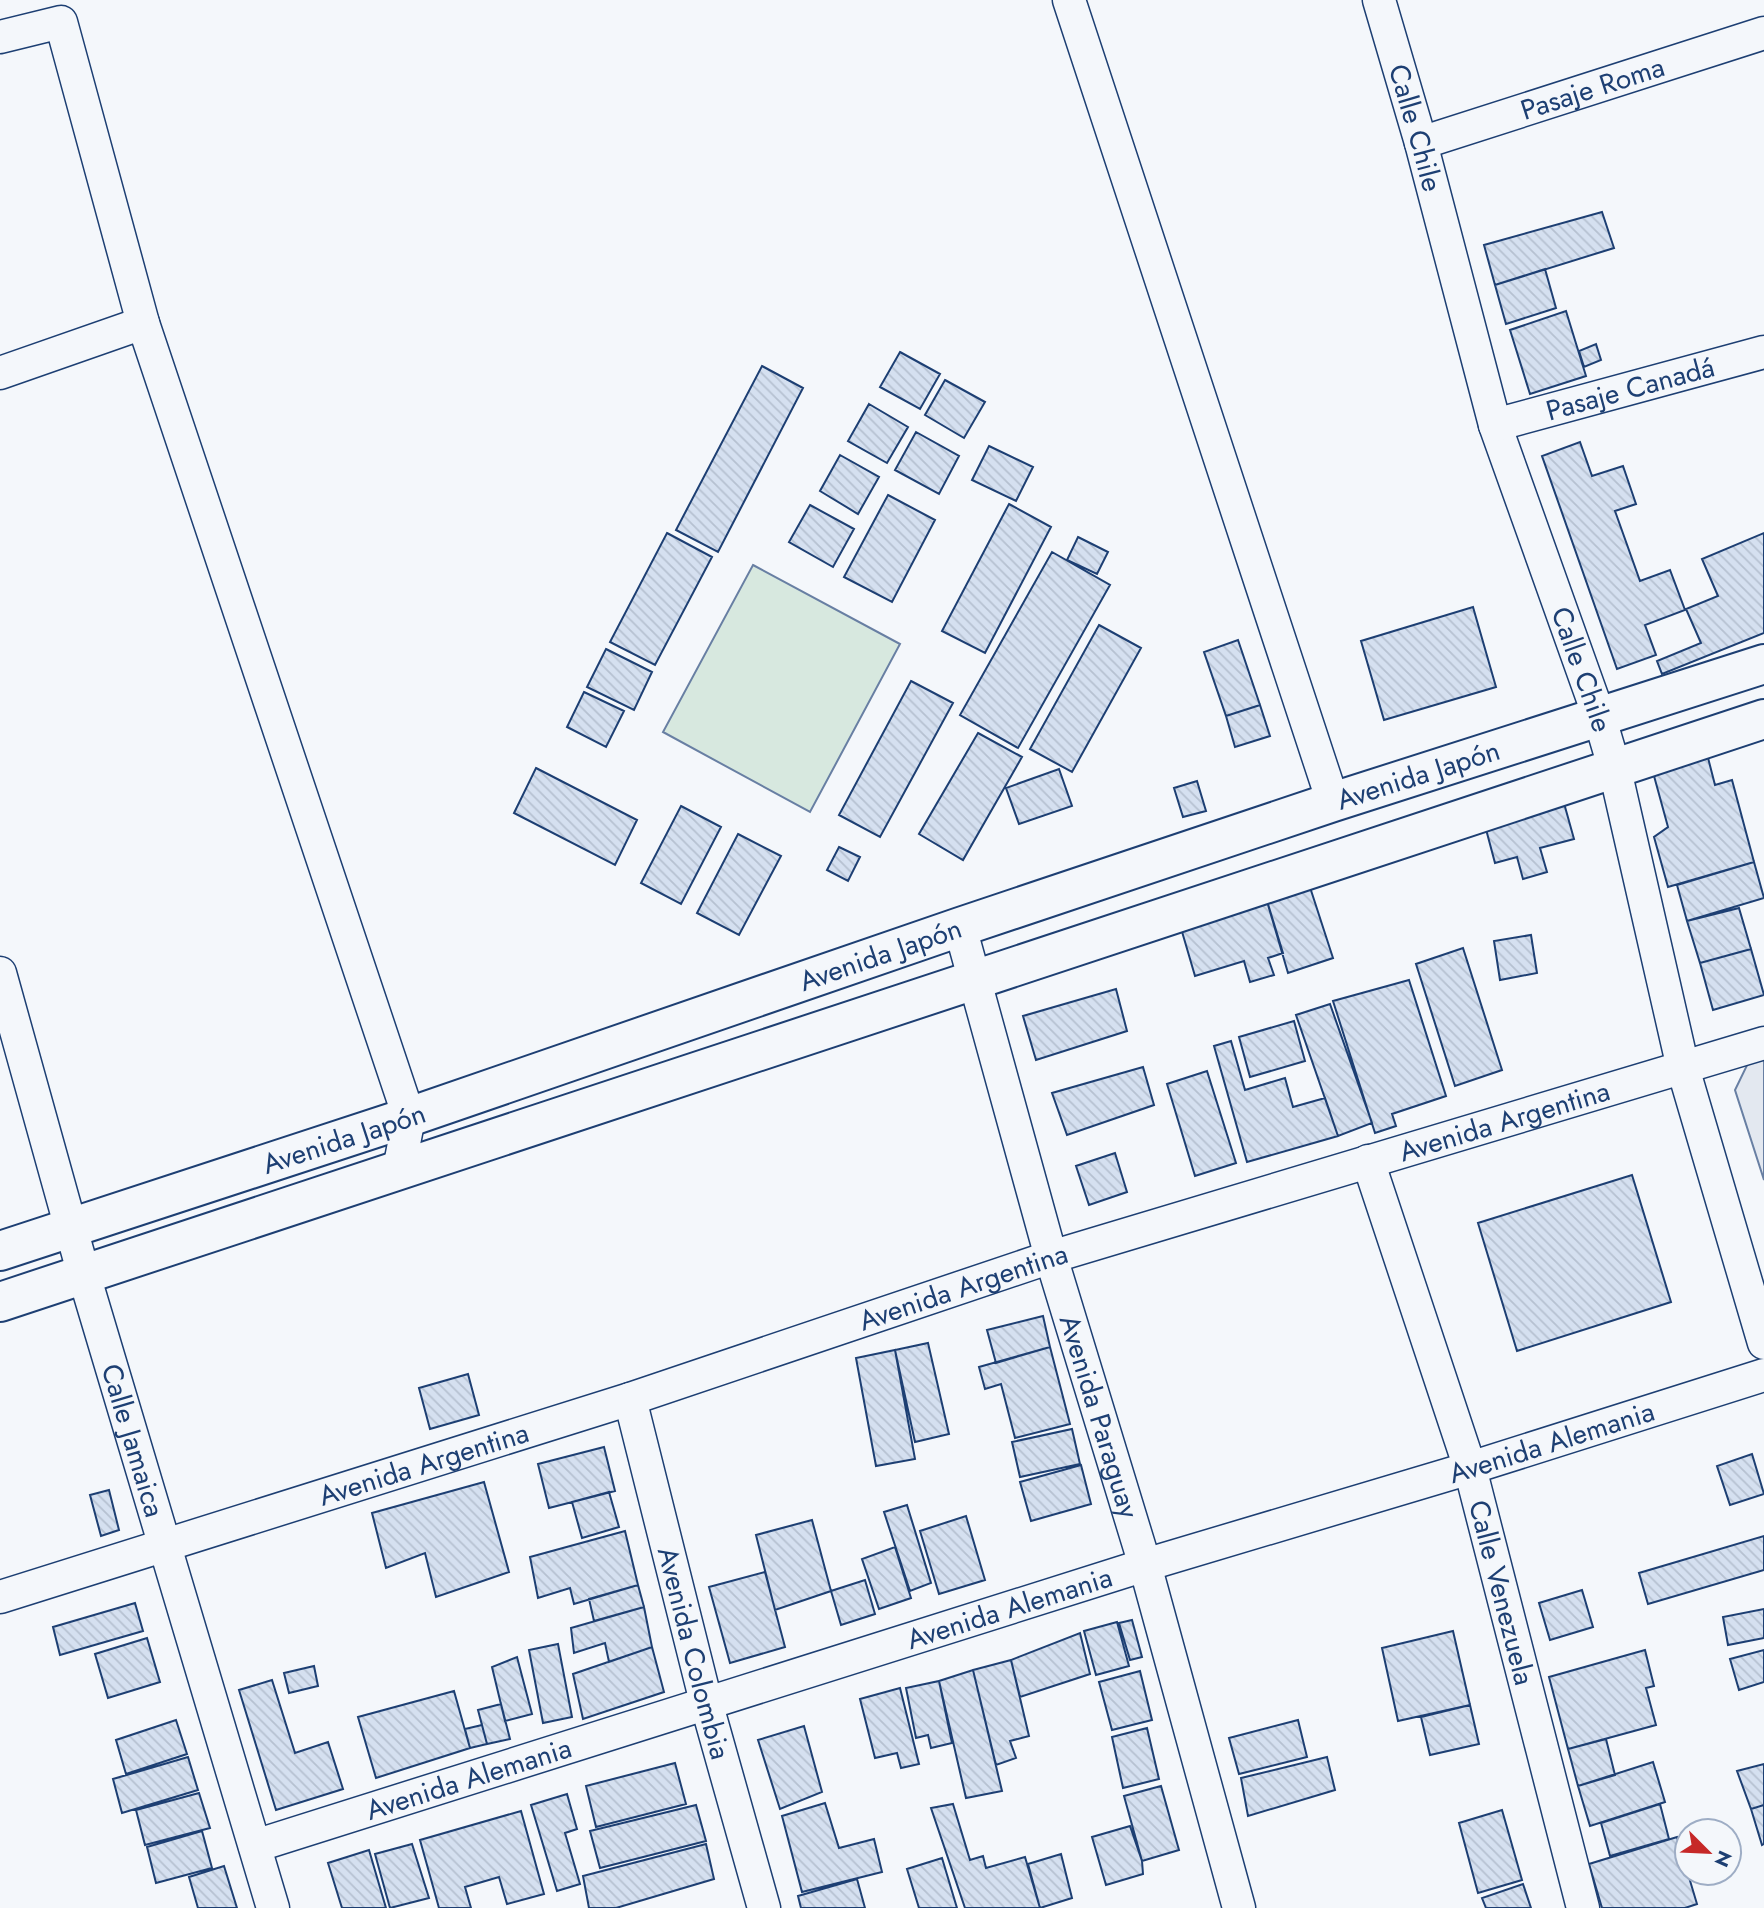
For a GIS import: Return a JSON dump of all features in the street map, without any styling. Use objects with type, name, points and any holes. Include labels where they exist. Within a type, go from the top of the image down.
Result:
[{"type":"street","points":[[1069,0],[1333,802]]},
{"type":"street","name":"Calle Chile","points":[[1379,0],[1421,143],[1495,425],[1600,719],[1615,770],[1683,1069],[1764,1343]]},
{"type":"street","points":[[0,37],[61,22],[143,323],[409,1117],[399,1170]]},
{"type":"street","name":"Pasaje Roma","points":[[1421,143],[1764,33]]},
{"type":"street","points":[[0,373],[143,323]]},
{"type":"street","name":"Pasaje Canadá","points":[[1495,425],[1764,352]]},
{"type":"street","name":"Avenida Japón","points":[[0,1251],[409,1117],[1333,802],[1600,719],[1764,664]]},
{"type":"street","name":"Avenida Japón","points":[[0,1301],[1764,719]]},
{"type":"street","name":"Avenida Paraguay","points":[[960,927],[972,980],[1051,1257],[1144,1565],[1239,1908]]},
{"type":"street","name":"Calle Jamaica","points":[[0,973],[84,1275],[273,1908]]},
{"type":"street","name":"Avenida Argentina","points":[[0,1597],[630,1399],[1051,1257],[1764,1043]]},
{"type":"street","name":"Calle Venezuela","points":[[1368,1161],[1470,1468],[1583,1908]]},
{"type":"street","name":"Avenida Alemania","points":[[256,1846],[1144,1565],[1470,1468],[1764,1375]]},
{"type":"street","name":"Avenida Colombia","points":[[630,1399],[706,1702],[764,1908]]},
{"type":"shaded area","points":[[753,565],[900,644],[810,812],[663,732]]},
{"type":"shaded area","points":[[1764,1055],[1764,1180],[1735,1090],[1750,1059]]},
{"type":"building","points":[[1602,212],[1614,248],[1495,285],[1484,245]]},
{"type":"building","points":[[1545,269],[1556,308],[1506,324],[1495,285]]},
{"type":"building","points":[[1566,311],[1586,376],[1530,394],[1510,330]]},
{"type":"building","points":[[1596,344],[1601,360],[1584,367],[1579,351]]},
{"type":"building","points":[[900,352],[940,374],[920,409],[880,387]]},
{"type":"building","points":[[762,366],[803,388],[718,552],[676,530]]},
{"type":"building","points":[[945,380],[985,402],[964,438],[925,415]]},
{"type":"building","points":[[869,404],[908,427],[887,463],[848,441]]},
{"type":"building","points":[[916,432],[959,456],[939,494],[895,470]]},
{"type":"building","points":[[1580,442],[1592,476],[1623,466],[1636,504],[1615,511],[1640,581],[1670,570],[1685,610],[1645,625],[1656,655],[1617,669],[1542,456]]},
{"type":"building","points":[[989,446],[1033,467],[1016,501],[972,480]]},
{"type":"building","points":[[840,455],[879,477],[858,514],[820,491]]},
{"type":"building","points":[[888,495],[935,520],[892,602],[844,577]]},
{"type":"building","points":[[1009,504],[1051,527],[985,653],[942,631]]},
{"type":"building","points":[[810,505],[854,529],[833,567],[789,542]]},
{"type":"building","points":[[667,533],[712,557],[655,665],[610,642]]},
{"type":"building","points":[[1764,533],[1764,633],[1662,674],[1657,661],[1701,643],[1686,609],[1718,596],[1702,559]]},
{"type":"building","points":[[1078,537],[1108,552],[1097,574],[1067,560]]},
{"type":"building","points":[[1052,552],[1110,585],[1018,748],[960,715]]},
{"type":"building","points":[[1473,607],[1496,687],[1384,720],[1361,641]]},
{"type":"building","points":[[1099,625],[1141,648],[1072,772],[1030,749]]},
{"type":"building","points":[[1238,640],[1260,705],[1226,716],[1204,652]]},
{"type":"building","points":[[606,649],[652,672],[634,710],[587,687]]},
{"type":"building","points":[[911,681],[953,703],[880,837],[839,815]]},
{"type":"building","points":[[584,692],[624,711],[606,747],[567,727]]},
{"type":"building","points":[[1260,705],[1270,736],[1235,747],[1226,716]]},
{"type":"building","points":[[978,733],[1022,757],[963,860],[919,834]]},
{"type":"building","points":[[1706,750],[1715,785],[1732,780],[1754,862],[1668,887],[1654,837],[1668,827],[1651,765]]},
{"type":"building","points":[[536,768],[637,820],[615,865],[514,813]]},
{"type":"building","points":[[1059,769],[1072,806],[1019,824],[1006,788]]},
{"type":"building","points":[[1197,781],[1206,811],[1183,817],[1174,788]]},
{"type":"building","points":[[1562,796],[1574,839],[1540,848],[1547,872],[1523,879],[1517,857],[1495,863],[1483,818]]},
{"type":"building","points":[[681,806],[721,827],[681,904],[641,883]]},
{"type":"building","points":[[738,834],[781,856],[739,935],[697,913]]},
{"type":"building","points":[[839,847],[860,857],[848,881],[827,870]]},
{"type":"building","points":[[1754,862],[1764,898],[1687,921],[1677,885]]},
{"type":"building","points":[[1307,878],[1333,958],[1288,973],[1264,891]]},
{"type":"building","points":[[1264,891],[1283,953],[1268,958],[1274,975],[1250,982],[1244,961],[1195,976],[1178,918]]},
{"type":"building","points":[[1739,908],[1751,949],[1700,963],[1687,921]]},
{"type":"building","points":[[1531,935],[1537,973],[1500,980],[1494,941]]},
{"type":"building","points":[[1463,948],[1502,1070],[1455,1086],[1416,964]]},
{"type":"building","points":[[1751,949],[1764,995],[1713,1010],[1700,963]]},
{"type":"building","points":[[1409,980],[1446,1096],[1392,1114],[1396,1126],[1375,1133],[1333,1001]]},
{"type":"building","points":[[1116,989],[1127,1031],[1036,1060],[1023,1016]]},
{"type":"building","points":[[1330,1004],[1372,1123],[1338,1136],[1296,1015]]},
{"type":"building","points":[[1294,1021],[1305,1061],[1250,1077],[1239,1037]]},
{"type":"building","points":[[1231,1041],[1245,1090],[1285,1078],[1293,1107],[1325,1098],[1338,1136],[1247,1162],[1214,1046]]},
{"type":"building","points":[[1143,1067],[1154,1105],[1067,1135],[1052,1093]]},
{"type":"building","points":[[1207,1071],[1236,1163],[1195,1176],[1167,1084]]},
{"type":"building","points":[[1115,1153],[1127,1192],[1089,1205],[1076,1166]]},
{"type":"building","points":[[1632,1175],[1671,1302],[1517,1351],[1478,1223]]},
{"type":"building","points":[[1043,1316],[1050,1347],[996,1363],[987,1330]]},
{"type":"building","points":[[928,1343],[949,1434],[915,1442],[895,1350]]},
{"type":"building","points":[[1050,1347],[1070,1424],[1015,1438],[1001,1384],[985,1389],[979,1367]]},
{"type":"building","points":[[895,1350],[915,1459],[876,1466],[856,1358]]},
{"type":"building","points":[[468,1374],[479,1415],[430,1429],[419,1388]]},
{"type":"building","points":[[1072,1429],[1080,1464],[1020,1477],[1012,1442]]},
{"type":"building","points":[[604,1447],[615,1491],[549,1508],[538,1464]]},
{"type":"building","points":[[1752,1454],[1764,1494],[1730,1505],[1717,1466]]},
{"type":"building","points":[[1081,1465],[1091,1504],[1031,1521],[1020,1482]]},
{"type":"building","points":[[484,1482],[509,1572],[436,1597],[425,1553],[386,1568],[372,1513]]},
{"type":"building","points":[[109,1490],[119,1530],[101,1536],[90,1495]]},
{"type":"building","points":[[609,1492],[619,1527],[582,1538],[572,1502]]},
{"type":"building","points":[[907,1505],[931,1583],[910,1591],[884,1512]]},
{"type":"building","points":[[966,1516],[985,1580],[939,1594],[920,1531]]},
{"type":"building","points":[[812,1520],[831,1591],[775,1610],[756,1535]]},
{"type":"building","points":[[625,1531],[638,1585],[574,1604],[570,1588],[538,1598],[530,1557]]},
{"type":"building","points":[[1764,1536],[1764,1570],[1648,1604],[1639,1573]]},
{"type":"building","points":[[895,1547],[911,1598],[879,1609],[862,1559]]},
{"type":"building","points":[[765,1572],[785,1647],[730,1663],[709,1587]]},
{"type":"building","points":[[865,1580],[875,1614],[841,1625],[831,1591]]},
{"type":"building","points":[[638,1585],[644,1607],[594,1621],[589,1599]]},
{"type":"building","points":[[1582,1590],[1593,1627],[1550,1640],[1539,1603]]},
{"type":"building","points":[[135,1603],[143,1631],[60,1655],[53,1627]]},
{"type":"building","points":[[644,1607],[652,1647],[609,1662],[605,1643],[574,1653],[571,1628]]},
{"type":"building","points":[[1764,1609],[1764,1638],[1728,1645],[1723,1617]]},
{"type":"building","points":[[1132,1620],[1142,1657],[1130,1660],[1119,1623]]},
{"type":"building","points":[[1117,1622],[1129,1666],[1096,1675],[1084,1631]]},
{"type":"building","points":[[1453,1631],[1470,1705],[1398,1721],[1382,1648]]},
{"type":"building","points":[[1080,1633],[1090,1674],[1020,1697],[1011,1660]]},
{"type":"building","points":[[147,1638],[160,1682],[108,1698],[95,1654]]},
{"type":"building","points":[[558,1644],[572,1717],[543,1723],[529,1650]]},
{"type":"building","points":[[652,1647],[664,1692],[583,1719],[573,1674]]},
{"type":"building","points":[[1645,1650],[1654,1686],[1646,1688],[1656,1725],[1568,1749],[1549,1677]]},
{"type":"building","points":[[1764,1650],[1764,1682],[1739,1690],[1730,1659]]},
{"type":"building","points":[[517,1657],[532,1714],[505,1721],[492,1667]]},
{"type":"building","points":[[1011,1660],[1029,1736],[1010,1741],[1016,1758],[996,1765],[973,1670]]},
{"type":"building","points":[[314,1666],[318,1686],[289,1693],[284,1673]]},
{"type":"building","points":[[973,1670],[1002,1791],[966,1798],[939,1681]]},
{"type":"building","points":[[1140,1671],[1152,1720],[1112,1730],[1099,1682]]},
{"type":"building","points":[[272,1680],[295,1753],[328,1742],[343,1789],[276,1810],[239,1690]]},
{"type":"building","points":[[939,1681],[952,1743],[931,1748],[928,1735],[916,1738],[906,1688]]},
{"type":"building","points":[[900,1688],[919,1764],[901,1768],[897,1753],[875,1758],[860,1699]]},
{"type":"building","points":[[454,1691],[470,1748],[376,1778],[358,1717]]},
{"type":"building","points":[[501,1704],[510,1739],[487,1744],[478,1710]]},
{"type":"building","points":[[1470,1705],[1479,1744],[1430,1755],[1421,1717]]},
{"type":"building","points":[[176,1720],[187,1754],[126,1774],[116,1740]]},
{"type":"building","points":[[1298,1720],[1307,1757],[1239,1774],[1229,1738]]},
{"type":"building","points":[[482,1725],[487,1744],[470,1748],[465,1729]]},
{"type":"building","points":[[804,1726],[822,1792],[780,1809],[758,1740]]},
{"type":"building","points":[[1147,1728],[1159,1779],[1123,1788],[1112,1737]]},
{"type":"building","points":[[1606,1739],[1615,1775],[1578,1786],[1568,1749]]},
{"type":"building","points":[[188,1757],[198,1790],[122,1813],[113,1779]]},
{"type":"building","points":[[1327,1757],[1335,1790],[1248,1816],[1241,1778]]},
{"type":"building","points":[[1653,1762],[1665,1802],[1590,1826],[1578,1786]]},
{"type":"building","points":[[675,1763],[686,1804],[596,1827],[586,1786]]},
{"type":"building","points":[[1764,1764],[1764,1805],[1751,1809],[1737,1771]]},
{"type":"building","points":[[1161,1786],[1179,1850],[1142,1861],[1124,1796]]},
{"type":"building","points":[[199,1793],[210,1828],[145,1845],[136,1810]]},
{"type":"building","points":[[567,1794],[577,1829],[565,1833],[580,1884],[557,1891],[531,1805]]},
{"type":"building","points":[[825,1803],[839,1848],[874,1839],[882,1872],[802,1892],[782,1816]]},
{"type":"building","points":[[953,1804],[970,1860],[983,1856],[986,1868],[1025,1857],[1040,1908],[965,1908],[931,1808]]},
{"type":"building","points":[[1660,1804],[1669,1839],[1610,1856],[1601,1823]]},
{"type":"building","points":[[696,1805],[706,1841],[600,1868],[590,1831]]},
{"type":"building","points":[[1764,1805],[1764,1844],[1762,1845],[1751,1809]]},
{"type":"building","points":[[1502,1810],[1522,1880],[1478,1893],[1459,1823]]},
{"type":"building","points":[[521,1811],[544,1894],[507,1904],[499,1877],[465,1887],[471,1908],[439,1908],[420,1840]]},
{"type":"building","points":[[1130,1826],[1142,1861],[1143,1874],[1106,1885],[1092,1837]]},
{"type":"building","points":[[202,1831],[212,1868],[156,1883],[147,1847]]},
{"type":"building","points":[[1673,1838],[1673,1887],[1692,1887],[1697,1904],[1685,1908],[1602,1908],[1589,1864]]},
{"type":"building","points":[[412,1844],[429,1898],[390,1908],[375,1854]]},
{"type":"building","points":[[706,1844],[714,1879],[616,1908],[589,1908],[583,1876]]},
{"type":"building","points":[[369,1850],[386,1908],[342,1908],[328,1863]]},
{"type":"building","points":[[1061,1854],[1072,1898],[1040,1908],[1028,1864]]},
{"type":"building","points":[[942,1858],[957,1908],[919,1908],[907,1869]]},
{"type":"building","points":[[224,1866],[237,1908],[198,1908],[189,1877]]},
{"type":"building","points":[[857,1879],[865,1908],[801,1908],[798,1896]]},
{"type":"building","points":[[1523,1884],[1531,1908],[1486,1908],[1482,1898]]}]
